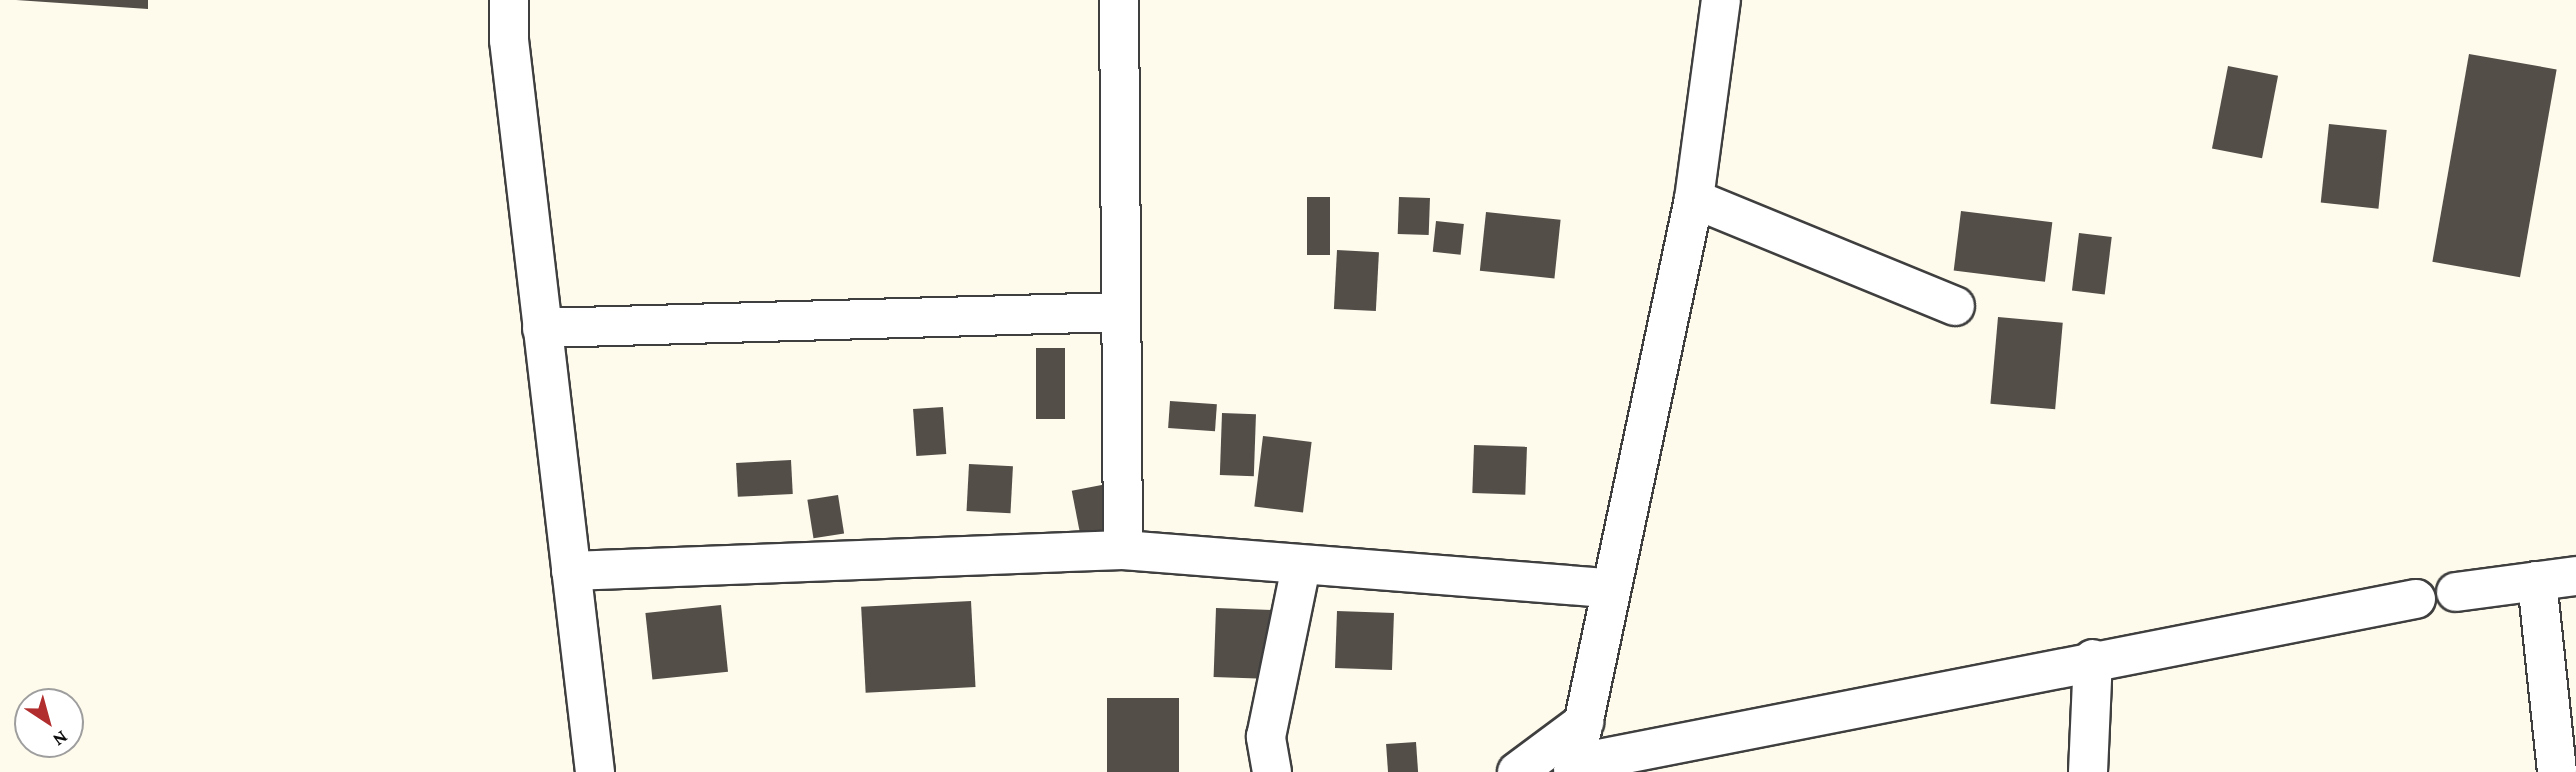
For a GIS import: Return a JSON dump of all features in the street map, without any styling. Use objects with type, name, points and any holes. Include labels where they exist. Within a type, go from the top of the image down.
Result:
[{"type":"street","points":[[509,0],[509,40],[595,772]]},
{"type":"street","points":[[1119,0],[1123,550]]},
{"type":"street","points":[[1721,0],[1694,199],[1609,588],[1573,768],[2092,659],[2416,599]]},
{"type":"street","points":[[1694,199],[1955,306]]},
{"type":"street","points":[[542,328],[1121,312]]},
{"type":"street","points":[[571,571],[1123,550],[1609,588]]},
{"type":"street","points":[[1272,772],[1266,737],[1301,566]]},
{"type":"street","points":[[2456,592],[2576,576]]},
{"type":"street","points":[[2537,581],[2557,772]]},
{"type":"street","points":[[2088,772],[2092,659]]},
{"type":"street","points":[[1517,772],[1584,722]]},
{"type":"building","points":[[16,0],[148,0],[148,9]]},
{"type":"building","points":[[2469,54],[2557,69],[2520,277],[2432,262]]},
{"type":"building","points":[[2228,66],[2278,76],[2262,158],[2212,148]]},
{"type":"building","points":[[2329,124],[2387,130],[2378,209],[2321,203]]},
{"type":"building","points":[[1307,197],[1330,197],[1330,255],[1307,255]]},
{"type":"building","points":[[1399,197],[1430,198],[1429,235],[1398,234]]},
{"type":"building","points":[[1961,211],[2052,222],[2045,282],[1954,271]]},
{"type":"building","points":[[1486,212],[1561,220],[1554,279],[1480,271]]},
{"type":"building","points":[[1436,221],[1464,224],[1461,255],[1433,252]]},
{"type":"building","points":[[2079,233],[2112,237],[2105,295],[2072,291]]},
{"type":"building","points":[[1337,250],[1379,252],[1376,311],[1334,309]]},
{"type":"building","points":[[1998,317],[2063,323],[2055,409],[1990,404]]},
{"type":"building","points":[[1036,348],[1065,348],[1065,419],[1036,419]]},
{"type":"building","points":[[1170,401],[1217,404],[1215,431],[1168,428]]},
{"type":"building","points":[[943,407],[946,454],[916,456],[913,409]]},
{"type":"building","points":[[1222,413],[1256,414],[1254,476],[1220,475]]},
{"type":"building","points":[[1263,436],[1312,442],[1303,512],[1254,506]]},
{"type":"building","points":[[1474,445],[1527,447],[1525,495],[1472,493]]},
{"type":"building","points":[[791,460],[793,494],[738,497],[736,463]]},
{"type":"building","points":[[969,464],[1013,466],[1010,513],[967,511]]},
{"type":"building","points":[[1112,483],[1120,526],[1080,534],[1072,491]]},
{"type":"building","points":[[838,495],[844,534],[813,538],[807,500]]},
{"type":"building","points":[[971,601],[976,687],[866,693],[861,607]]},
{"type":"building","points":[[721,605],[728,672],[652,680],[645,613]]},
{"type":"building","points":[[1216,608],[1274,610],[1272,679],[1214,677]]},
{"type":"building","points":[[1337,611],[1394,613],[1392,670],[1335,668]]},
{"type":"building","points":[[1107,698],[1179,698],[1179,772],[1107,772]]},
{"type":"building","points":[[1416,742],[1418,772],[1388,772],[1386,744]]}]
